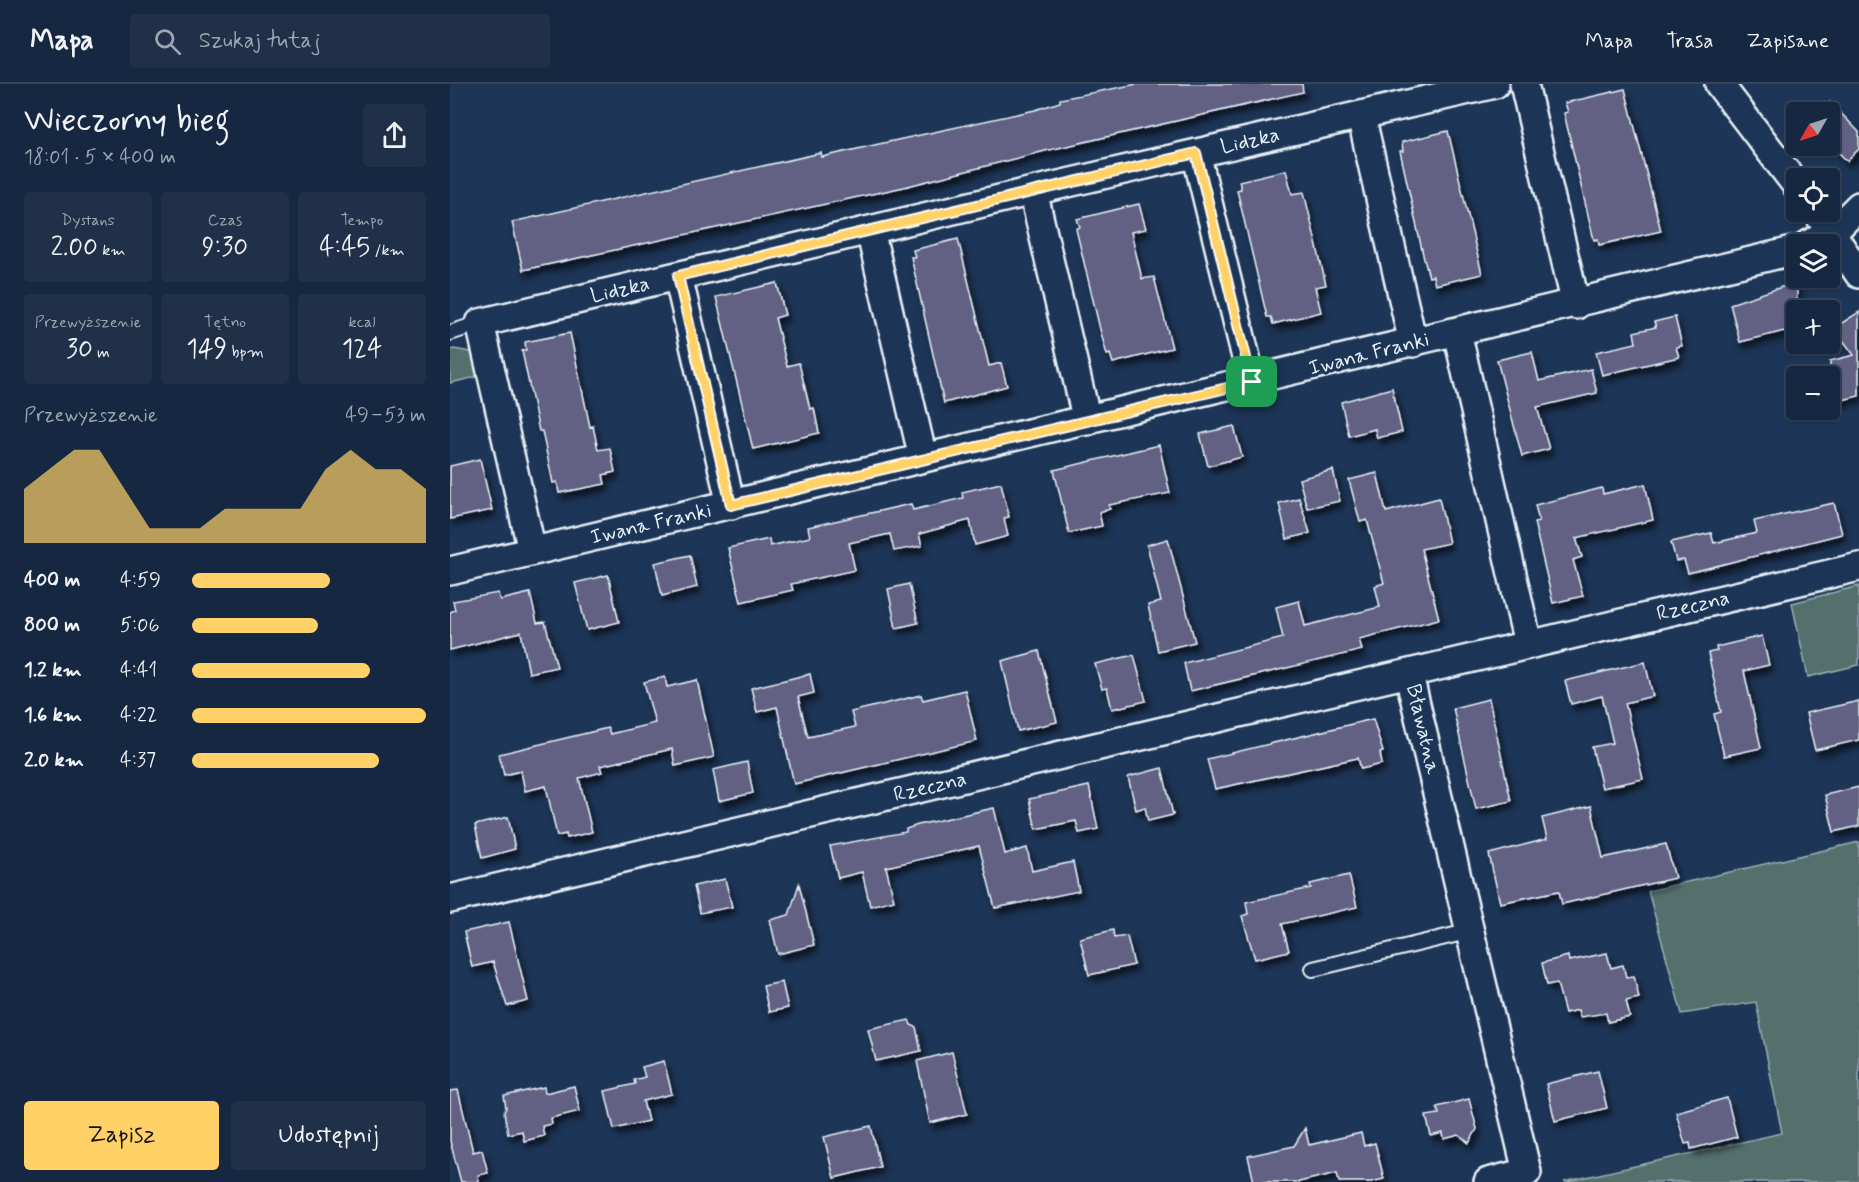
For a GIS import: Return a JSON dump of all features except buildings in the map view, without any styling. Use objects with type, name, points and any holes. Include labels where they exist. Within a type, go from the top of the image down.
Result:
[{"type":"street","name":"Lidzka","points":[[480,323],[1495,84]]},
{"type":"street","points":[[1524,84],[1576,305]]},
{"type":"street","points":[[1719,84],[1786,172]]},
{"type":"street","points":[[1361,115],[1413,343]]},
{"type":"street","points":[[1196,153],[1252,382]]},
{"type":"street","points":[[1033,191],[1087,421]]},
{"type":"street","points":[[1840,215],[1859,206]]},
{"type":"street","points":[[1825,222],[1859,274]]},
{"type":"street","points":[[870,230],[922,458]]},
{"type":"street","name":"Iwana Franki","points":[[450,571],[1576,305],[1786,253]]},
{"type":"street","points":[[678,276],[731,505]]},
{"type":"street","points":[[480,323],[532,551]]},
{"type":"street","points":[[1456,332],[1528,644]]},
{"type":"street","name":"Rzeczna","points":[[1528,644],[1859,567]]},
{"type":"street","name":"Bławatna","points":[[1488,1182],[1527,1172],[1409,675],[1528,644]]},
{"type":"street","name":"Rzeczna","points":[[450,899],[1409,675]]},
{"type":"lane","points":[[450,333],[480,323]]},
{"type":"lane","points":[[1313,969],[1471,931]]},
{"type":"green space","points":[[450,350],[476,353],[481,376],[450,383]]},
{"type":"green space","points":[[1859,586],[1859,665],[1808,677],[1792,603]]},
{"type":"green space","points":[[1859,842],[1859,1182],[1564,1182],[1782,1133],[1756,1002],[1682,1014],[1648,891]]},
{"type":"route","points":[[1196,153],[1252,382],[922,458],[731,505],[678,276],[1196,153]]}]
